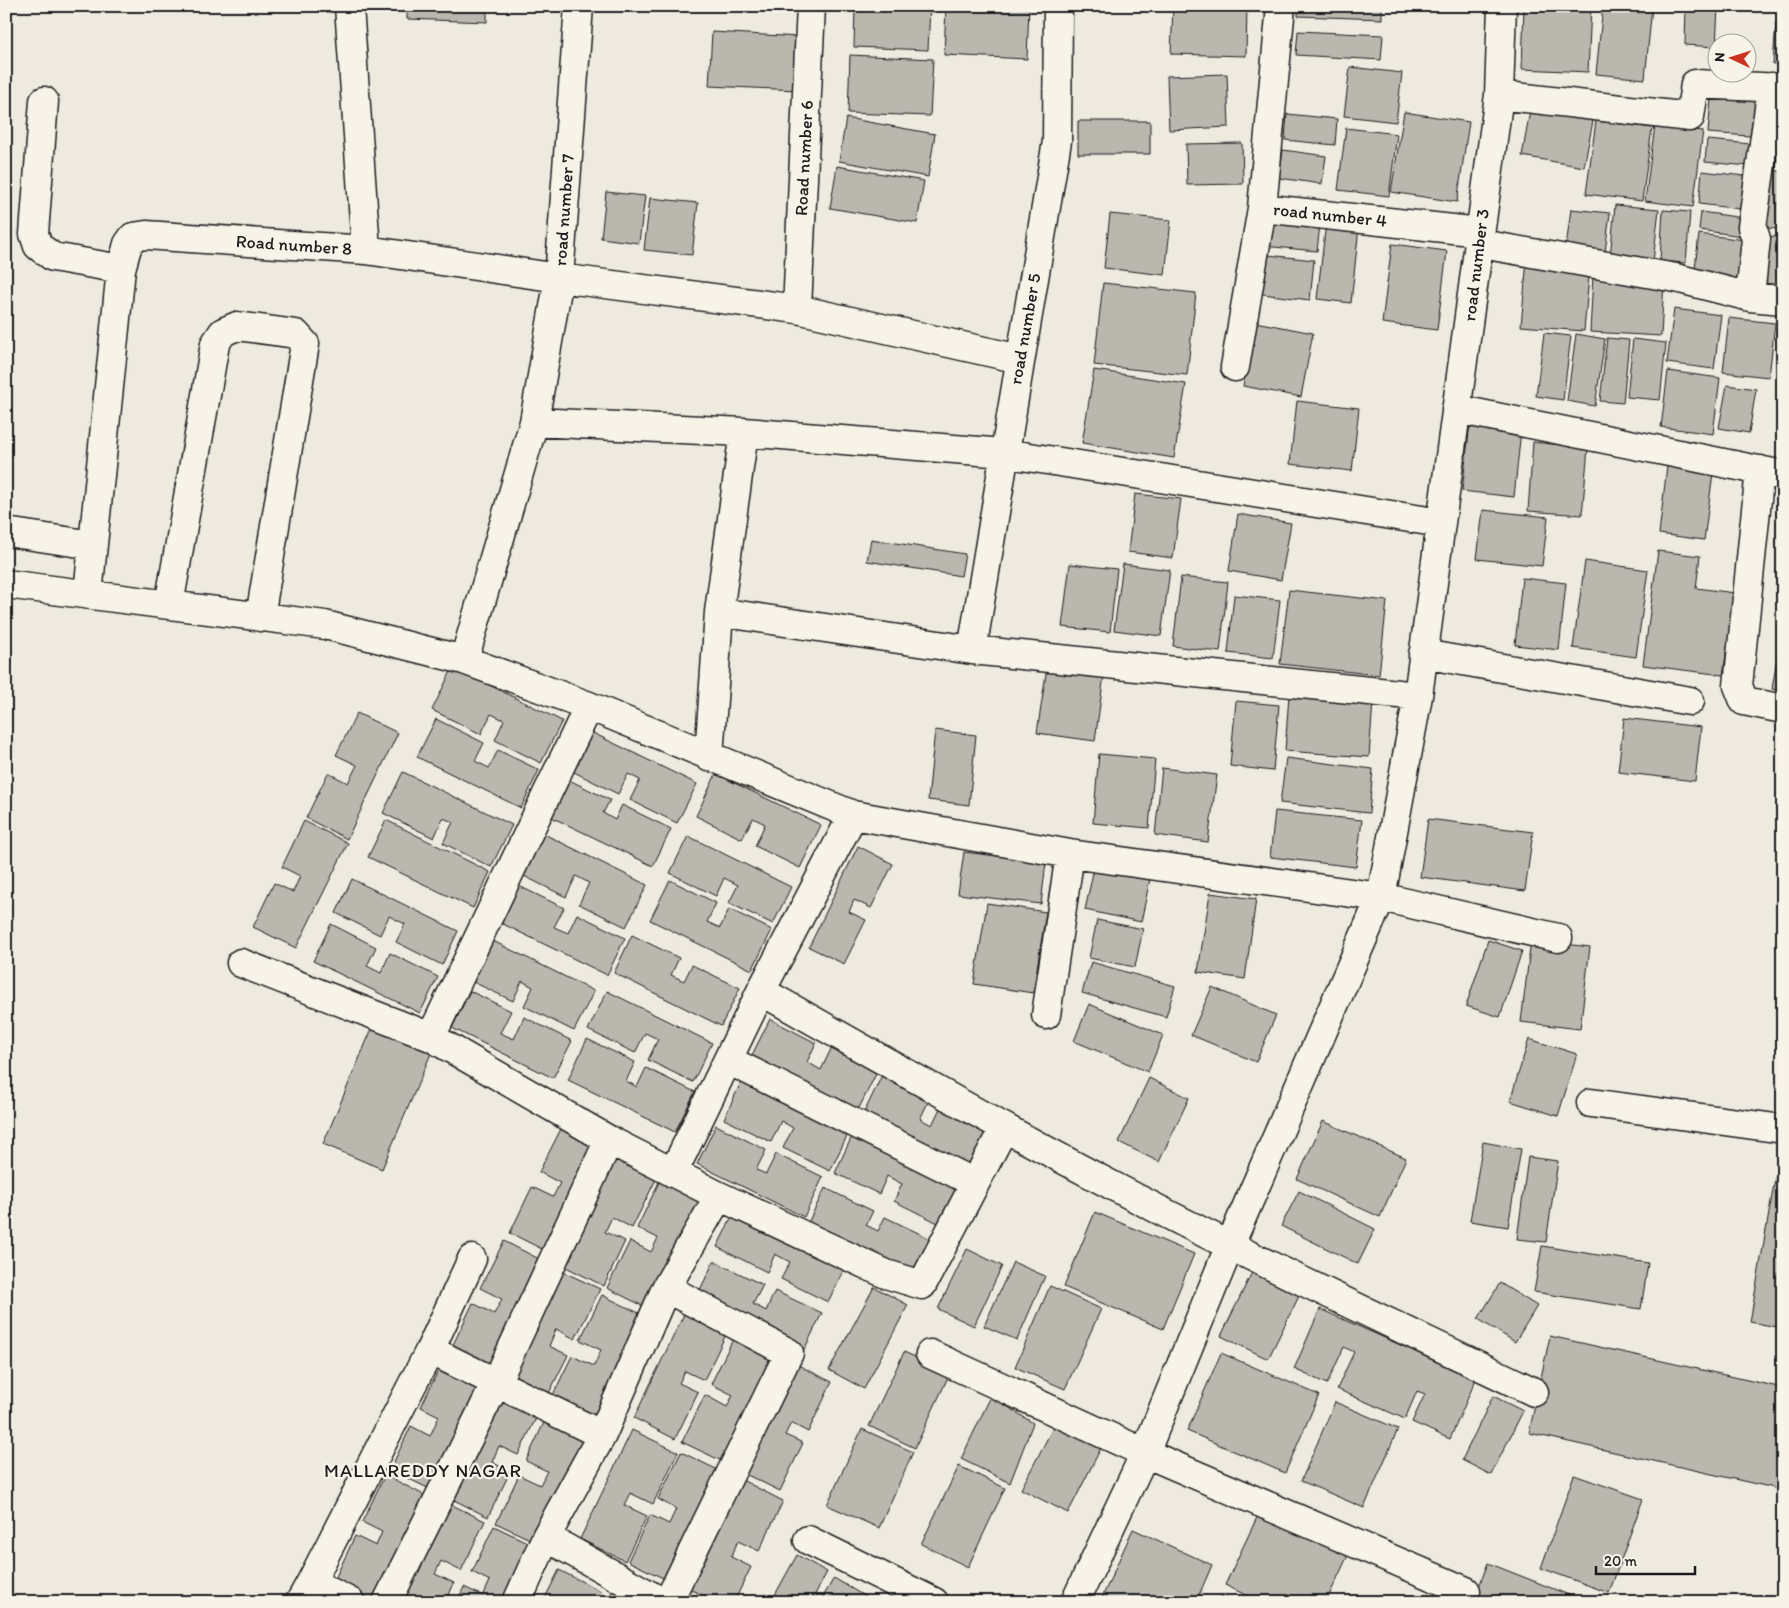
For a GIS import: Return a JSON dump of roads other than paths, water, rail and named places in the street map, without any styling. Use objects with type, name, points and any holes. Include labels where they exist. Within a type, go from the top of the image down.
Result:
[{"type":"street","name":"Road number 8","points":[[121,269],[128,244],[133,237],[146,235],[366,250],[349,6]]},
{"type":"street","name":"road number 7","points":[[366,250],[559,278],[579,6]]},
{"type":"street","name":"Road number 6","points":[[797,309],[811,6]]},
{"type":"street","name":"road number 5","points":[[972,650],[1057,141],[1058,6]]},
{"type":"street","name":"road number 4","points":[[1281,6],[1262,208],[1480,238],[1676,278],[1750,297],[1783,300]]},
{"type":"street","name":"road number 3","points":[[1075,1602],[1145,1453],[1230,1245],[1381,897],[1418,696],[1442,523],[1499,95],[1502,6]]},
{"type":"street","points":[[1499,95],[1690,117],[1695,84],[1777,88],[1752,226],[1756,239],[1750,297]]},
{"type":"street","points":[[44,101],[34,234],[38,246],[53,257],[121,269],[88,594]]},
{"type":"street","points":[[1235,367],[1262,208]]},
{"type":"street","points":[[464,660],[534,422],[559,278],[797,309],[1020,359]]},
{"type":"street","points":[[169,605],[215,344],[222,332],[237,326],[296,334],[305,344],[260,617]]},
{"type":"street","points":[[1456,409],[1771,472],[1738,686],[1744,701],[1783,709]]},
{"type":"street","points":[[534,422],[744,432],[1004,454],[1442,523]]},
{"type":"street","points":[[709,757],[719,612],[744,432]]},
{"type":"street","points":[[6,532],[93,545]]},
{"type":"street","points":[[6,584],[325,626],[464,660],[589,706],[853,815],[1070,854],[1381,897],[1558,938]]},
{"type":"street","points":[[719,612],[972,650],[1418,696]]},
{"type":"street","points":[[1423,654],[1690,701]]},
{"type":"street","points":[[431,1037],[589,706]]},
{"type":"street","points":[[673,1173],[761,992],[853,815]]},
{"type":"street","points":[[1046,1015],[1070,854]]},
{"type":"street","points":[[241,963],[431,1037],[609,1140],[673,1173],[886,1274],[922,1285],[1004,1128]]},
{"type":"street","points":[[761,992],[1004,1128],[1230,1245],[1534,1392]]},
{"type":"street","points":[[728,1060],[975,1183]]},
{"type":"street","points":[[1591,1102],[1783,1128]]},
{"type":"street","points":[[387,1602],[497,1382],[609,1140]]},
{"type":"street","points":[[517,1602],[546,1537],[602,1435],[666,1288],[719,1196]]},
{"type":"street","points":[[350,1602],[305,1592],[430,1350],[472,1259]]},
{"type":"street","points":[[666,1288],[789,1353],[668,1602]]},
{"type":"street","points":[[430,1350],[602,1435]]},
{"type":"street","points":[[930,1354],[1145,1453],[1466,1590],[1461,1602]]},
{"type":"street","points":[[546,1537],[662,1602]]},
{"type":"street","points":[[808,1540],[934,1602]]},
{"type":"district","name":"MALLAREDDY NAGAR","points":[[423,1470]]}]
